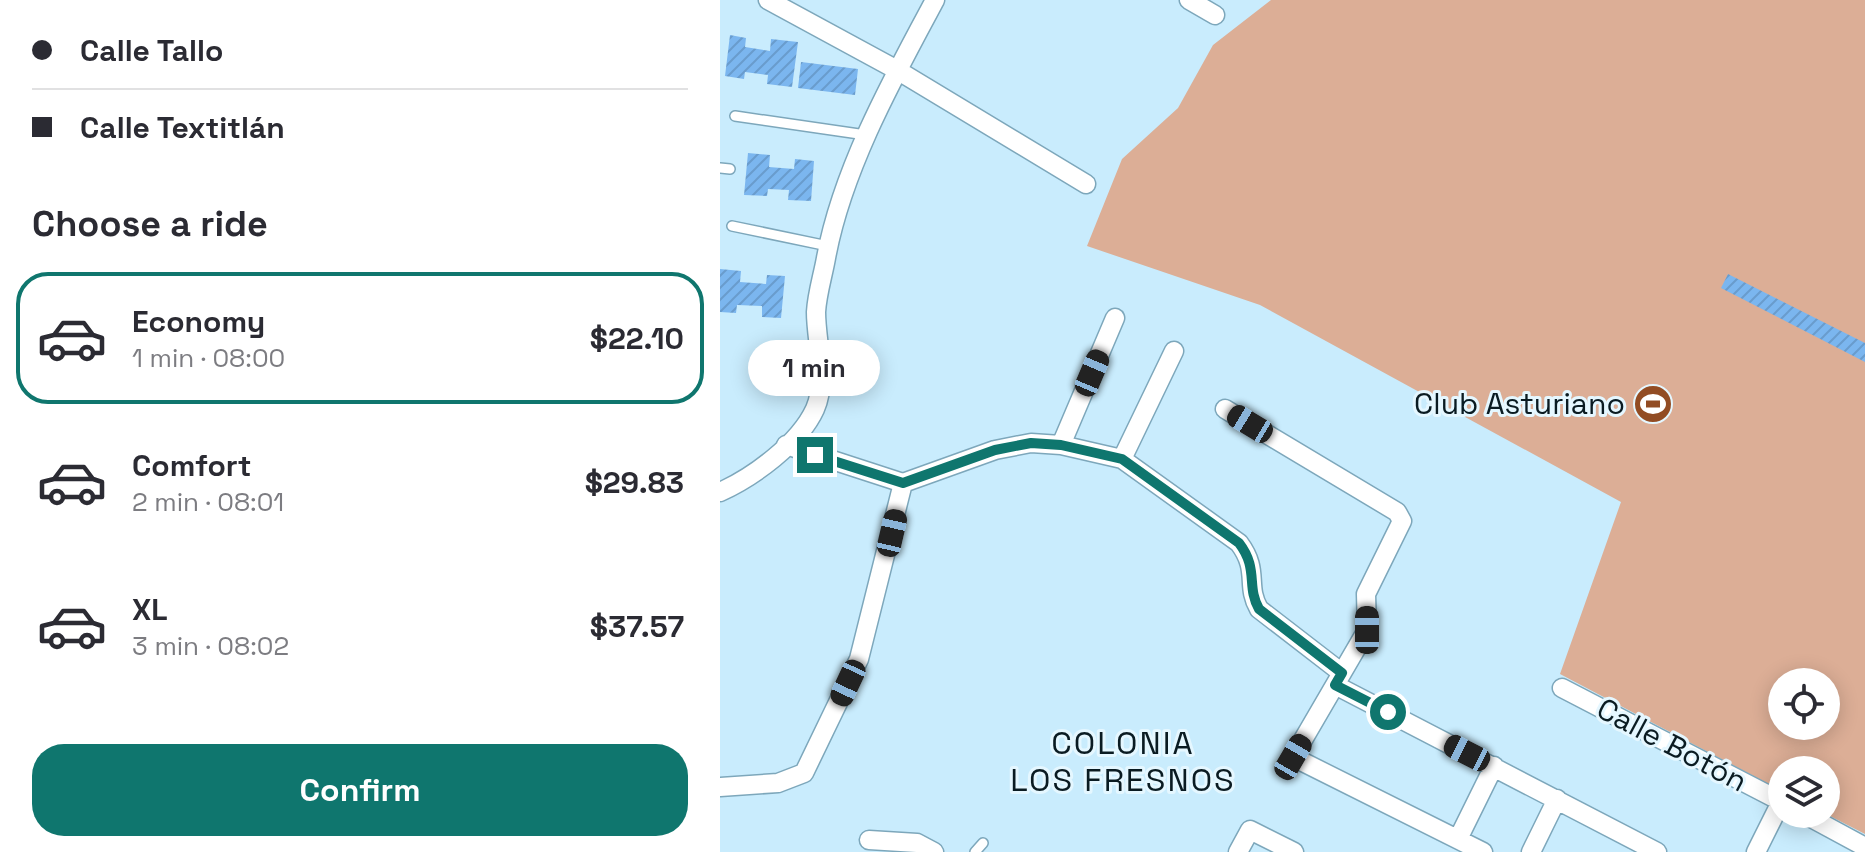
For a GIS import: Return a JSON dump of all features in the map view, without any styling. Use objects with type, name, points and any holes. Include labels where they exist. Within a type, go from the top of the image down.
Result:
[{"type":"street","points":[[768,0],[897,70],[1086,184]]},
{"type":"street","points":[[720,492],[746,478],[786,445],[815,408],[820,373],[816,310],[828,246],[866,135],[935,0]]},
{"type":"street","points":[[1189,0],[1215,15]]},
{"type":"street","points":[[1061,445],[1115,318]]},
{"type":"street","points":[[1122,459],[1174,351]]},
{"type":"street","points":[[1225,409],[1397,512],[1402,521],[1366,594],[1367,630],[1293,757],[1483,852]]},
{"type":"street","points":[[786,445],[903,483],[995,450],[1031,443],[1061,445],[1122,459],[1239,543],[1250,558],[1255,576],[1252,596],[1259,609],[1338,679],[1657,852]]},
{"type":"street","points":[[721,791],[778,783],[804,773],[859,659],[903,483]]},
{"type":"street","name":"Calle Botón","points":[[1562,688],[1768,795]]},
{"type":"street","points":[[1458,839],[1494,766]]},
{"type":"street","points":[[1531,852],[1557,799]]},
{"type":"street","points":[[1756,852],[1768,828]]},
{"type":"street","points":[[1830,828],[1865,847]]},
{"type":"street","points":[[1238,852],[1250,830],[1294,852]]},
{"type":"street","points":[[869,840],[917,843],[934,852]]},
{"type":"lane","points":[[735,116],[866,135]]},
{"type":"lane","points":[[732,226],[828,246]]},
{"type":"lane","points":[[975,852],[983,843]]},
{"type":"shaded area","name":"Club Asturiano","points":[[1271,0],[1865,0],[1865,834],[1840,821],[1840,756],[1768,756],[1768,784],[1560,674],[1621,502],[1260,305],[1087,246],[1122,159],[1178,108],[1213,45]]},
{"type":"building","points":[[730,35],[746,38],[745,47],[770,51],[771,39],[798,42],[792,87],[767,84],[768,75],[745,72],[744,79],[725,76]]},
{"type":"building","points":[[801,62],[858,69],[855,95],[798,88]]},
{"type":"building","points":[[748,153],[770,155],[769,167],[794,169],[795,159],[814,161],[811,201],[788,200],[789,190],[768,189],[767,196],[744,195]]},
{"type":"building","points":[[720,269],[741,271],[740,282],[766,284],[767,275],[785,276],[781,318],[762,317],[762,306],[737,305],[736,313],[720,312]]},
{"type":"building","points":[[1728,274],[1865,343],[1865,362],[1721,288]]},
{"type":"place","name":"Club Asturiano","points":[[1653,404]]},
{"type":"district","name":"COLONIA LOS FRESNOS","points":[[1123,762]]},
{"type":"route","points":[[815,455],[903,483],[995,450],[1031,443],[1061,445],[1122,459],[1239,543],[1250,558],[1255,576],[1252,596],[1259,609],[1342,673],[1335,685],[1388,712]]}]
